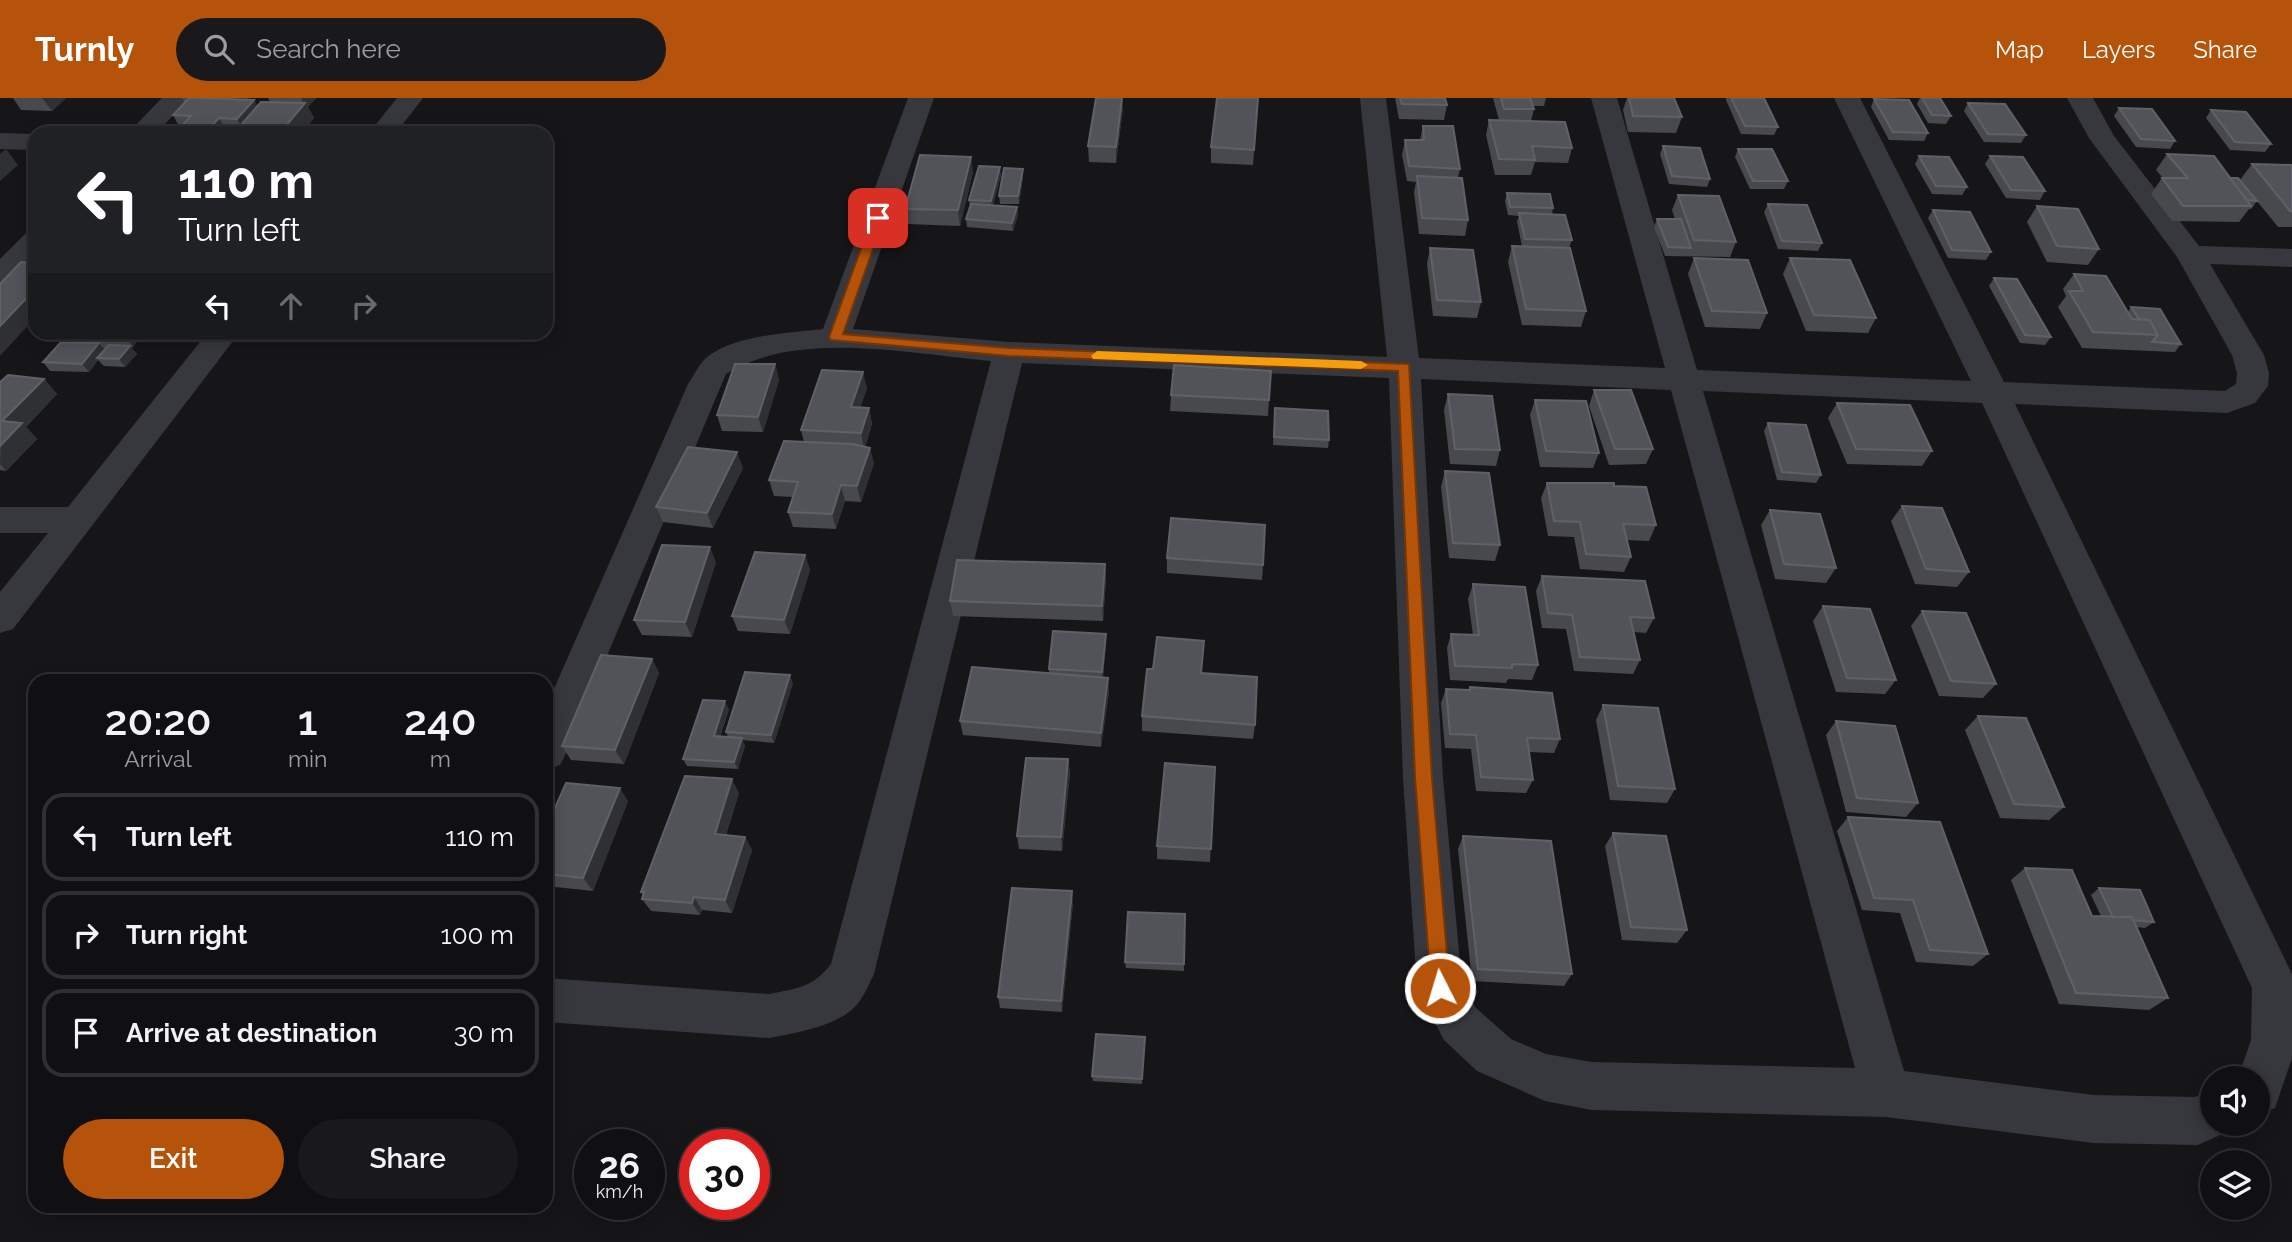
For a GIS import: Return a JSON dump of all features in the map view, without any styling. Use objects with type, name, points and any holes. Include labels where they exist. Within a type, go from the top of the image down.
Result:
[{"type":"street","points":[[148,126],[177,98]]},
{"type":"street","points":[[388,126],[410,98]]},
{"type":"street","points":[[835,337],[921,98]]},
{"type":"street","points":[[1373,98],[1404,367],[1423,778],[1440,988],[1460,1024],[1494,1055],[1545,1077],[1592,1086],[1886,1093],[2094,1119],[2200,1120]]},
{"type":"street","points":[[1604,98],[1886,1093]]},
{"type":"street","points":[[1847,98],[1994,394],[2275,987],[2274,1040],[2266,1066]]},
{"type":"street","points":[[553,737],[704,384],[715,367],[731,357],[757,347],[835,337],[1009,352],[1994,394],[2227,402],[2245,397],[2252,387],[2254,373],[2248,355],[2190,255],[2102,138],[2080,98]]},
{"type":"street","points":[[0,141],[28,142]]},
{"type":"street","points":[[0,276],[28,247]]},
{"type":"street","points":[[2190,255],[2292,258]]},
{"type":"street","points":[[0,619],[219,340]]},
{"type":"street","points":[[553,1001],[769,1016],[805,1009],[834,996],[852,974],[1009,352]]},
{"type":"street","points":[[0,520],[78,520]]},
{"type":"building","points":[[189,98],[254,100],[237,119],[219,118],[212,126],[182,126],[191,116],[173,115]]},
{"type":"building","points":[[1096,98],[1122,98],[1116,147],[1088,146]]},
{"type":"building","points":[[1217,98],[1258,98],[1254,150],[1211,147]]},
{"type":"building","points":[[1400,98],[1445,98],[1447,105],[1402,104]]},
{"type":"building","points":[[1501,98],[1530,98],[1534,109],[1504,109]]},
{"type":"building","points":[[1629,98],[1674,98],[1682,117],[1633,116]]},
{"type":"building","points":[[1731,98],[1764,98],[1778,127],[1745,126]]},
{"type":"building","points":[[1922,98],[1940,98],[1951,116],[1932,115]]},
{"type":"building","points":[[1874,99],[1909,100],[1928,133],[1893,132]]},
{"type":"building","points":[[261,102],[305,103],[286,126],[240,126]]},
{"type":"building","points":[[1968,103],[2005,104],[2026,135],[1988,134]]},
{"type":"building","points":[[2119,108],[2152,109],[2175,141],[2141,139]]},
{"type":"building","points":[[2211,110],[2246,112],[2271,144],[2235,142]]},
{"type":"building","points":[[1489,120],[1565,122],[1572,148],[1532,146],[1535,160],[1499,159]]},
{"type":"building","points":[[1423,126],[1453,126],[1460,169],[1409,166],[1405,140],[1424,140]]},
{"type":"building","points":[[1663,146],[1700,148],[1710,179],[1672,176]]},
{"type":"building","points":[[1738,149],[1772,149],[1788,181],[1753,181]]},
{"type":"building","points":[[2167,154],[2214,156],[2251,206],[2183,206],[2162,178],[2188,178]]},
{"type":"building","points":[[920,155],[971,157],[958,210],[905,209]]},
{"type":"building","points":[[1919,156],[1949,157],[1967,187],[1936,186]]},
{"type":"building","points":[[1990,156],[2023,157],[2045,191],[2011,190]]},
{"type":"building","points":[[2252,164],[2292,165],[2292,211],[2290,211]]},
{"type":"building","points":[[979,166],[1000,167],[991,201],[969,200]]},
{"type":"building","points":[[1004,168],[1023,169],[1018,196],[999,196]]},
{"type":"building","points":[[1417,176],[1462,178],[1468,220],[1422,218]]},
{"type":"building","points":[[2230,178],[2238,178],[2257,201],[2247,200]]},
{"type":"building","points":[[1507,193],[1550,194],[1553,208],[1510,207]]},
{"type":"building","points":[[1678,195],[1719,196],[1736,242],[1694,240]]},
{"type":"building","points":[[971,204],[1017,207],[1012,223],[966,219]]},
{"type":"building","points":[[1768,204],[1807,205],[1822,243],[1782,241]]},
{"type":"building","points":[[2037,206],[2078,209],[2099,249],[2057,246]]},
{"type":"building","points":[[1933,210],[1970,212],[1991,252],[1952,250]]},
{"type":"building","points":[[1519,213],[1565,215],[1572,240],[1525,239]]},
{"type":"building","points":[[1657,219],[1681,219],[1691,248],[1668,247]]},
{"type":"building","points":[[1512,246],[1570,248],[1586,311],[1526,309]]},
{"type":"building","points":[[1430,248],[1473,250],[1481,302],[1437,300]]},
{"type":"building","points":[[1694,258],[1748,260],[1767,313],[1712,311]]},
{"type":"building","points":[[1790,258],[1850,260],[1876,318],[1814,315]]},
{"type":"building","points":[[21,262],[28,262],[28,296],[0,326],[0,284]]},
{"type":"building","points":[[2074,274],[2106,276],[2132,319],[2150,320],[2158,335],[2093,332],[2069,291],[2083,291]]},
{"type":"building","points":[[1994,278],[2017,279],[2051,337],[2025,335]]},
{"type":"building","points":[[2131,307],[2160,309],[2181,344],[2152,342],[2158,335],[2150,320],[2139,319]]},
{"type":"building","points":[[61,342],[99,343],[82,364],[43,362]]},
{"type":"building","points":[[109,345],[130,346],[119,359],[97,358]]},
{"type":"building","points":[[735,364],[775,364],[758,417],[717,415]]},
{"type":"building","points":[[1174,365],[1271,371],[1269,400],[1171,395]]},
{"type":"building","points":[[822,370],[863,372],[851,407],[869,408],[861,433],[801,430]]},
{"type":"building","points":[[8,375],[44,379],[2,421],[22,423],[0,446],[0,382]]},
{"type":"building","points":[[1594,390],[1631,390],[1653,449],[1615,449]]},
{"type":"building","points":[[1448,394],[1492,396],[1500,450],[1455,449]]},
{"type":"building","points":[[1535,400],[1586,401],[1599,453],[1546,451]]},
{"type":"building","points":[[1837,403],[1910,405],[1932,451],[1856,449]]},
{"type":"building","points":[[1275,408],[1328,411],[1329,440],[1274,437]]},
{"type":"building","points":[[1768,423],[1806,425],[1821,475],[1782,472]]},
{"type":"building","points":[[784,441],[853,444],[870,448],[857,486],[841,485],[832,514],[788,512],[798,482],[769,480]]},
{"type":"building","points":[[688,447],[737,452],[707,513],[656,507]]},
{"type":"building","points":[[1445,471],[1489,473],[1500,545],[1453,543]]},
{"type":"building","points":[[1547,483],[1614,483],[1614,486],[1646,487],[1656,525],[1623,524],[1631,557],[1586,554],[1580,522],[1554,521]]},
{"type":"building","points":[[1902,506],[1942,508],[1969,572],[1926,569]]},
{"type":"building","points":[[1770,510],[1820,514],[1836,568],[1784,564]]},
{"type":"building","points":[[1171,518],[1265,525],[1263,565],[1167,558]]},
{"type":"building","points":[[662,545],[710,547],[685,622],[634,620]]},
{"type":"building","points":[[755,552],[805,555],[784,620],[732,616]]},
{"type":"building","points":[[957,560],[1105,564],[1102,606],[950,601]]},
{"type":"building","points":[[1542,576],[1645,581],[1654,618],[1630,617],[1640,660],[1580,657],[1572,615],[1548,613]]},
{"type":"building","points":[[1473,584],[1525,587],[1538,665],[1512,664],[1512,668],[1455,666],[1451,634],[1479,635]]},
{"type":"building","points":[[1823,606],[1870,609],[1896,680],[1847,678]]},
{"type":"building","points":[[1922,611],[1966,613],[1996,684],[1951,681]]},
{"type":"building","points":[[1053,631],[1106,634],[1102,672],[1049,669]]},
{"type":"building","points":[[1157,637],[1204,641],[1201,673],[1257,677],[1255,725],[1142,716],[1147,669],[1153,669]]},
{"type":"building","points":[[601,655],[652,659],[615,750],[562,746]]},
{"type":"building","points":[[972,667],[1108,678],[1101,733],[960,721]]},
{"type":"building","points":[[745,672],[790,675],[771,735],[726,732]]},
{"type":"building","points":[[1470,687],[1552,693],[1560,739],[1527,738],[1533,780],[1481,777],[1476,735],[1450,734],[1446,689],[1470,690]]},
{"type":"building","points":[[703,700],[725,701],[714,736],[742,738],[734,762],[683,759]]},
{"type":"building","points":[[1603,705],[1658,708],[1675,789],[1618,786]]},
{"type":"building","points":[[1978,716],[2026,718],[2064,807],[2014,804]]},
{"type":"building","points":[[1836,721],[1895,726],[1918,803],[1857,798]]},
{"type":"building","points":[[1026,758],[1068,759],[1061,837],[1017,836]]},
{"type":"building","points":[[1165,763],[1215,767],[1211,849],[1157,846]]},
{"type":"building","points":[[685,776],[732,779],[715,834],[745,837],[725,900],[694,897],[692,903],[642,899],[644,892],[641,892]]},
{"type":"building","points":[[566,783],[620,788],[583,878],[553,875],[553,812]]},
{"type":"building","points":[[1848,817],[1940,822],[1988,954],[1930,950],[1913,900],[1874,898]]},
{"type":"building","points":[[1613,833],[1666,836],[1687,930],[1631,927]]},
{"type":"building","points":[[1463,836],[1551,841],[1572,974],[1478,969]]},
{"type":"building","points":[[2025,868],[2072,870],[2092,916],[2132,917],[2168,998],[2076,993]]},
{"type":"building","points":[[1012,888],[1072,891],[1061,1001],[998,997]]},
{"type":"building","points":[[2099,888],[2140,890],[2154,922],[2133,920],[2132,917],[2113,917]]},
{"type":"building","points":[[1128,912],[1185,914],[1184,964],[1125,962]]},
{"type":"building","points":[[1096,1034],[1145,1037],[1142,1079],[1092,1076]]},
{"type":"slow traffic","points":[[1097,356],[1361,365]]},
{"type":"route","points":[[878,218],[835,337],[1009,352],[1404,367],[1423,778],[1440,988]]}]
